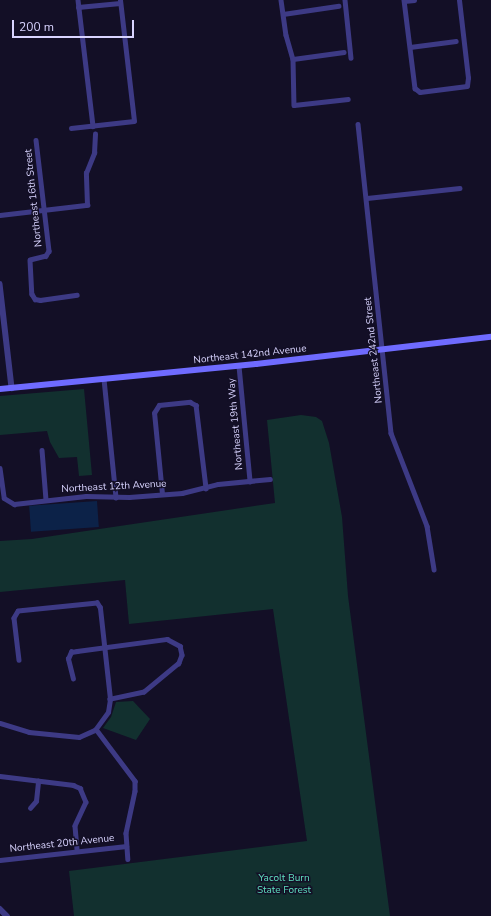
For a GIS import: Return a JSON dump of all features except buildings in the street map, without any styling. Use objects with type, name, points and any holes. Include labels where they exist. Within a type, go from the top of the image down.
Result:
[{"type":"main road","name":"Northeast 142nd Avenue","points":[[0,389],[240,366],[491,337]]},
{"type":"street","points":[[78,0],[93,126]]},
{"type":"street","points":[[282,0],[286,35],[293,59],[294,105],[348,99]]},
{"type":"street","points":[[345,0],[351,58]]},
{"type":"street","points":[[414,0],[404,1],[416,88],[420,92],[467,86],[468,78],[459,0]]},
{"type":"street","points":[[71,128],[134,121],[120,1],[78,7]]},
{"type":"street","points":[[283,14],[338,6]]},
{"type":"street","points":[[410,47],[456,41]]},
{"type":"street","points":[[293,59],[344,52]]},
{"type":"street","name":"Northeast 242nd Street","points":[[358,124],[392,433],[426,526],[434,569]]},
{"type":"street","points":[[0,215],[87,205],[86,173],[96,146],[95,134]]},
{"type":"street","name":"Northeast 16th Street","points":[[36,140],[44,210],[47,254],[30,260],[35,299],[77,295]]},
{"type":"street","points":[[367,198],[459,188]]},
{"type":"street","points":[[0,284],[12,388]]},
{"type":"street","name":"Northeast 19th Way","points":[[240,366],[250,481]]},
{"type":"street","points":[[104,379],[116,497]]},
{"type":"street","points":[[162,494],[155,408],[190,402],[195,404],[197,409],[206,488]]},
{"type":"street","points":[[42,450],[46,500]]},
{"type":"street","name":"Northeast 12th Avenue","points":[[0,468],[6,501],[14,504],[86,496],[116,497],[162,494],[270,479]]},
{"type":"street","points":[[0,723],[29,732],[73,737],[86,735],[96,729],[108,712],[110,699],[100,608],[97,603],[20,610],[14,618],[19,660]]},
{"type":"street","points":[[73,679],[68,662],[72,652],[104,646],[167,639],[177,643],[182,652],[178,663],[144,692],[110,699]]},
{"type":"street","points":[[96,729],[134,781],[135,791],[126,833],[128,859]]},
{"type":"street","points":[[0,776],[78,786],[85,796],[84,808],[75,826],[77,851]]},
{"type":"street","points":[[30,808],[36,801],[38,781]]},
{"type":"street","name":"Northeast 20th Avenue","points":[[0,860],[126,846]]},
{"type":"street","points":[[0,909],[7,916]]},
{"type":"green space","points":[[84,389],[92,475],[79,476],[77,457],[59,458],[50,442],[47,431],[0,435],[0,396]]},
{"type":"green space","name":"Yacolt Burn State Forest","points":[[301,415],[316,417],[322,421],[329,443],[342,517],[348,596],[390,916],[74,916],[69,871],[307,841],[273,609],[129,624],[125,580],[0,592],[0,541],[32,539],[275,503],[267,420]]},
{"type":"green space","points":[[133,701],[150,719],[136,740],[103,728],[111,717],[116,702]]},
{"type":"water","points":[[97,501],[99,527],[31,532],[29,506]]}]
